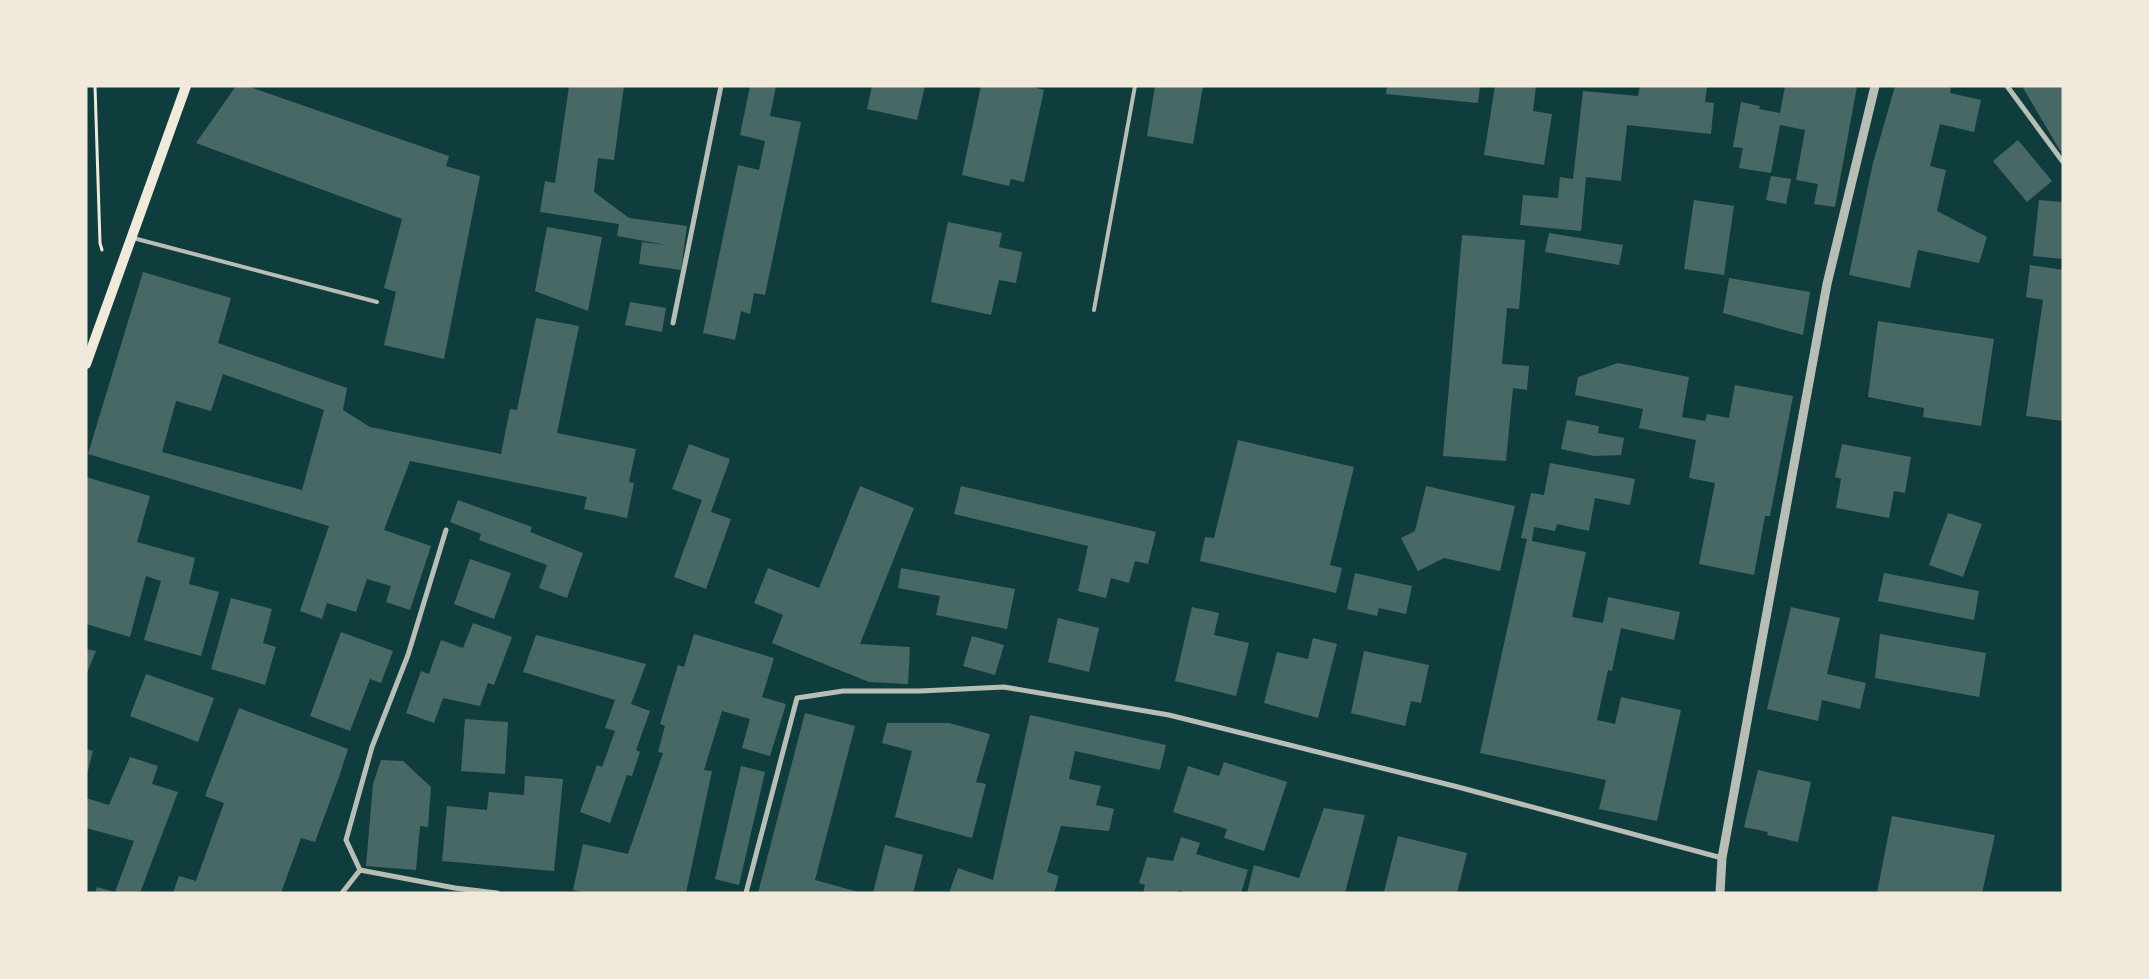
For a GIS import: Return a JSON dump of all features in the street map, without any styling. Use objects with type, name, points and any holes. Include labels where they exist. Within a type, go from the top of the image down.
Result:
[{"type":"main road","points":[[86,364],[186,86]]},
{"type":"street","points":[[673,323],[721,86]]},
{"type":"street","points":[[1720,893],[1722,858],[1827,284],[1875,86]]},
{"type":"street","points":[[2007,86],[2063,162]]},
{"type":"street","points":[[360,870],[346,840],[372,747],[408,655],[446,530]]},
{"type":"street","points":[[746,893],[797,698],[843,691],[920,691],[1004,687],[1169,715],[1448,785],[1722,858]]},
{"type":"street","points":[[342,893],[360,870]]},
{"type":"street","points":[[360,870],[455,888],[497,893]]},
{"type":"lane","points":[[1094,310],[1135,86]]},
{"type":"lane","points":[[131,237],[377,302]]},
{"type":"path","points":[[95,86],[100,243],[114,284]]},
{"type":"building","points":[[236,86],[247,86],[449,156],[446,166],[480,176],[444,359],[384,345],[396,292],[384,288],[402,219],[196,143]]},
{"type":"building","points":[[569,86],[624,86],[614,160],[598,158],[594,192],[629,218],[687,226],[681,270],[639,264],[642,242],[667,245],[617,236],[619,224],[540,212],[545,181],[555,183]]},
{"type":"building","points":[[750,86],[776,86],[770,116],[801,122],[765,295],[754,293],[750,314],[741,311],[735,340],[703,333],[738,165],[759,170],[765,141],[740,135]]},
{"type":"building","points":[[872,86],[925,86],[917,120],[867,109]]},
{"type":"building","points":[[981,86],[1029,86],[1044,90],[1024,182],[1011,179],[1009,186],[962,175]]},
{"type":"building","points":[[1155,86],[1203,86],[1193,144],[1147,136]]},
{"type":"building","points":[[1387,86],[1480,86],[1478,103],[1386,94]]},
{"type":"building","points":[[1495,86],[1536,86],[1533,111],[1552,114],[1544,165],[1484,155]]},
{"type":"building","points":[[1640,86],[1707,86],[1705,102],[1714,103],[1711,134],[1627,125],[1621,181],[1586,177],[1581,231],[1520,225],[1523,195],[1558,198],[1560,177],[1573,179],[1583,91],[1638,96]]},
{"type":"building","points":[[1785,86],[1857,86],[1835,207],[1814,204],[1818,184],[1796,180],[1805,130],[1780,125],[1771,173],[1739,168],[1743,148],[1733,147],[1741,102],[1760,106],[1759,109],[1780,113]]},
{"type":"building","points":[[1895,86],[1951,86],[1950,93],[1981,100],[1974,132],[1940,124],[1930,166],[1946,170],[1937,211],[1987,237],[1979,263],[1918,250],[1910,288],[1849,275],[1873,163]]},
{"type":"building","points":[[2022,86],[2063,86],[2063,153],[2059,149]]},
{"type":"building","points":[[2018,140],[2052,181],[2027,202],[1993,161]]},
{"type":"building","points":[[1771,176],[1791,179],[1786,204],[1766,200]]},
{"type":"building","points":[[1694,200],[1734,206],[1724,275],[1684,269]]},
{"type":"building","points":[[2039,200],[2063,202],[2063,259],[2033,256]]},
{"type":"building","points":[[948,222],[1002,233],[999,247],[1022,252],[1016,283],[999,280],[991,315],[931,302]]},
{"type":"building","points":[[547,227],[602,237],[588,311],[535,291]]},
{"type":"building","points":[[1549,233],[1623,245],[1619,265],[1545,252]]},
{"type":"building","points":[[1462,235],[1525,240],[1519,309],[1507,308],[1502,364],[1529,366],[1527,390],[1513,388],[1506,461],[1443,456]]},
{"type":"building","points":[[2030,265],[2063,270],[2063,421],[2026,416],[2043,300],[2026,297]]},
{"type":"building","points":[[143,272],[231,298],[218,343],[347,388],[343,410],[370,427],[501,454],[510,409],[517,410],[536,318],[579,326],[557,433],[636,449],[629,482],[634,483],[627,518],[584,509],[587,497],[410,461],[384,530],[431,546],[410,610],[386,602],[391,586],[367,579],[356,612],[327,603],[322,619],[300,611],[329,526],[88,454]],"holes":[[[223,374],[324,410],[302,490],[162,452],[176,401],[211,411]]]},
{"type":"building","points":[[1729,278],[1810,292],[1803,335],[1723,313]]},
{"type":"building","points":[[630,302],[666,308],[662,332],[625,325]]},
{"type":"building","points":[[1878,321],[1994,339],[1981,426],[1923,417],[1924,408],[1868,397]]},
{"type":"building","points":[[1618,363],[1689,377],[1682,417],[1705,421],[1707,414],[1729,418],[1735,385],[1793,396],[1770,516],[1765,516],[1754,575],[1699,564],[1715,483],[1689,478],[1696,440],[1639,428],[1643,409],[1575,395],[1578,377]]},
{"type":"building","points":[[1567,420],[1599,426],[1598,433],[1624,438],[1621,455],[1594,456],[1561,449]]},
{"type":"building","points":[[1238,440],[1354,467],[1330,565],[1342,568],[1336,593],[1200,561],[1205,537],[1214,538]]},
{"type":"building","points":[[689,444],[730,459],[711,512],[731,519],[706,589],[674,577],[702,500],[672,489]]},
{"type":"building","points":[[1842,444],[1911,457],[1905,493],[1894,491],[1889,518],[1836,508],[1841,479],[1835,477]]},
{"type":"building","points":[[1550,463],[1635,479],[1630,505],[1595,498],[1589,531],[1557,524],[1555,531],[1534,527],[1532,541],[1586,552],[1572,617],[1603,623],[1608,597],[1680,612],[1674,640],[1621,628],[1612,671],[1608,670],[1597,720],[1615,724],[1621,697],[1681,710],[1657,821],[1599,809],[1606,780],[1480,753],[1527,539],[1521,538],[1531,493],[1544,495]]},
{"type":"building","points":[[86,477],[150,496],[137,542],[195,558],[189,584],[219,592],[201,656],[144,640],[161,581],[146,576],[130,637],[86,624]]},
{"type":"building","points":[[860,486],[914,508],[860,644],[910,647],[908,684],[869,682],[772,643],[783,615],[754,603],[768,568],[819,588]]},
{"type":"building","points":[[961,486],[1156,532],[1148,564],[1135,561],[1129,583],[1111,578],[1106,598],[1078,591],[1088,546],[954,514]]},
{"type":"building","points":[[1426,486],[1515,506],[1500,571],[1444,558],[1418,571],[1401,538],[1415,531]]},
{"type":"building","points":[[458,500],[532,527],[530,532],[583,553],[567,598],[539,588],[547,565],[479,540],[481,534],[450,522]]},
{"type":"building","points":[[1948,513],[1982,524],[1963,577],[1929,565]]},
{"type":"building","points":[[470,559],[511,573],[494,619],[454,604]]},
{"type":"building","points":[[901,568],[1015,589],[1007,629],[936,615],[940,596],[898,588]]},
{"type":"building","points":[[1355,573],[1412,586],[1406,614],[1379,608],[1377,616],[1347,609]]},
{"type":"building","points":[[1884,573],[1979,591],[1974,620],[1878,601]]},
{"type":"building","points":[[231,598],[272,609],[263,643],[276,647],[265,685],[211,669]]},
{"type":"building","points":[[1192,607],[1219,613],[1214,635],[1249,643],[1236,696],[1175,681]]},
{"type":"building","points":[[1791,607],[1840,618],[1827,674],[1866,683],[1860,709],[1822,700],[1818,721],[1767,709]]},
{"type":"building","points":[[1058,618],[1099,628],[1089,672],[1048,662]]},
{"type":"building","points":[[473,623],[512,637],[494,685],[488,683],[480,706],[443,698],[434,723],[406,713],[421,671],[429,674],[441,640],[463,648]]},
{"type":"building","points":[[341,632],[393,651],[381,683],[370,679],[350,731],[310,716]]},
{"type":"building","points":[[694,634],[774,658],[762,697],[786,704],[770,756],[742,748],[750,719],[722,711],[704,770],[712,771],[686,893],[587,893],[573,890],[583,844],[628,854],[663,753],[658,752],[665,726],[660,724],[678,665],[684,667]]},
{"type":"building","points":[[1880,634],[1986,653],[1979,697],[1875,678]]},
{"type":"building","points":[[536,635],[646,664],[631,704],[650,711],[636,750],[640,752],[632,776],[627,775],[610,823],[580,812],[597,765],[602,767],[615,731],[605,728],[615,700],[523,672]]},
{"type":"building","points":[[972,636],[1004,645],[995,675],[963,666]]},
{"type":"building","points":[[1313,638],[1337,644],[1318,718],[1264,703],[1277,652],[1308,659]]},
{"type":"building","points":[[86,649],[96,651],[86,675]]},
{"type":"building","points":[[1364,651],[1429,665],[1421,703],[1411,701],[1405,726],[1351,713]]},
{"type":"building","points":[[146,674],[214,698],[198,742],[130,716]]},
{"type":"building","points":[[239,708],[348,749],[339,777],[315,842],[301,838],[281,893],[173,893],[179,876],[196,881],[224,803],[205,796]]},
{"type":"building","points":[[805,713],[855,726],[815,880],[862,893],[758,893]]},
{"type":"building","points":[[1030,715],[1166,745],[1160,770],[1075,751],[1069,779],[1101,786],[1096,805],[1114,809],[1109,831],[1061,826],[1047,872],[1059,876],[1054,893],[949,893],[958,868],[993,880]]},
{"type":"building","points":[[465,719],[508,722],[505,774],[461,771]]},
{"type":"building","points":[[887,723],[949,723],[990,734],[976,782],[986,784],[972,838],[895,817],[912,751],[882,743]]},
{"type":"building","points":[[86,749],[93,751],[87,774],[86,774]]},
{"type":"building","points":[[130,757],[158,766],[152,784],[178,792],[140,893],[95,893],[97,887],[115,892],[134,841],[86,828],[86,798],[109,805]]},
{"type":"building","points":[[381,760],[403,761],[431,787],[428,827],[420,826],[416,870],[366,866],[373,784]]},
{"type":"building","points":[[1224,762],[1287,782],[1264,851],[1224,838],[1227,829],[1173,812],[1188,766],[1219,776]]},
{"type":"building","points":[[741,766],[765,772],[739,885],[715,879]]},
{"type":"building","points":[[1758,770],[1811,782],[1798,842],[1767,835],[1768,832],[1744,827]]},
{"type":"building","points":[[525,776],[563,779],[554,871],[442,861],[447,806],[487,810],[489,792],[524,795]]},
{"type":"building","points":[[1324,808],[1365,815],[1345,893],[1247,893],[1254,865],[1299,878]]},
{"type":"building","points":[[1892,816],[1995,835],[1982,893],[1877,893]]},
{"type":"building","points":[[1398,836],[1467,853],[1457,893],[1384,892]]},
{"type":"building","points":[[1181,837],[1200,843],[1196,854],[1248,870],[1241,893],[1187,893],[1179,890],[1178,893],[1143,893],[1145,885],[1139,883],[1147,857],[1173,861]]},
{"type":"building","points":[[885,845],[923,855],[913,893],[873,893]]}]
